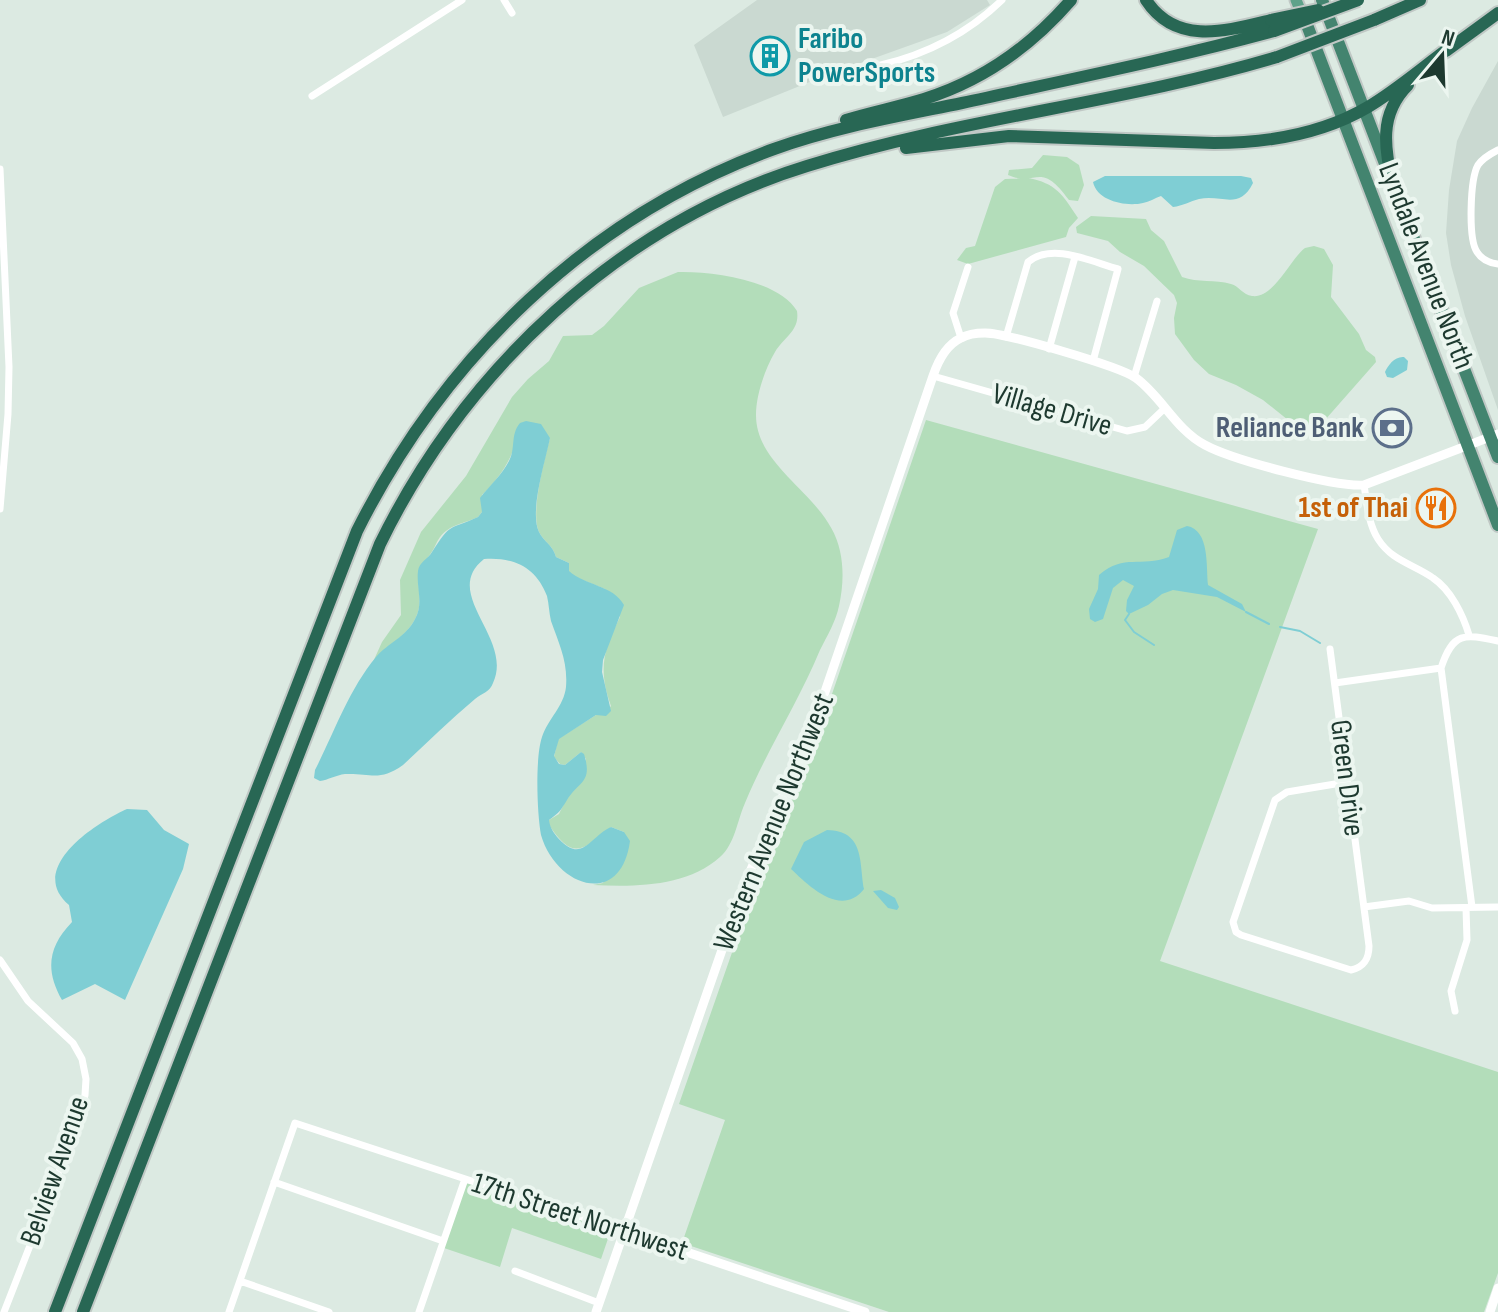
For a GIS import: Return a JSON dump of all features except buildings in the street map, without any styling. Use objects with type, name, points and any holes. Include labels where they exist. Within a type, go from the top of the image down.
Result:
[{"type":"highway","points":[[55,1312],[334,585],[357,531],[384,480],[414,431],[449,384],[502,324],[542,287],[575,259],[639,216],[734,165],[812,131],[955,87],[983,73],[1022,47],[1071,0]]},
{"type":"highway","points":[[1146,0],[1171,24],[1197,32],[1272,26]]},
{"type":"highway","name":"Lyndale Avenue North","points":[[1322,0],[1494,436],[1498,457]]},
{"type":"highway","points":[[734,165],[776,148],[841,129],[1153,62],[1357,0]]},
{"type":"highway","points":[[83,1312],[371,565],[395,515],[459,415],[537,327],[598,276],[643,245],[710,207],[776,177],[886,145],[1215,75],[1332,38],[1420,0]]},
{"type":"highway","points":[[827,160],[1009,136],[1244,143],[1279,139],[1342,120],[1364,109],[1498,13]]},
{"type":"highway","name":"Lyndale Avenue North","points":[[1307,25],[1498,525]]},
{"type":"highway","points":[[1393,186],[1384,140],[1389,113],[1405,88],[1452,46]]},
{"type":"main road","points":[[1296,0],[1307,25]]},
{"type":"street","points":[[504,0],[512,13]]},
{"type":"street","points":[[831,69],[859,70],[932,49],[970,28],[1002,0]]},
{"type":"street","points":[[312,96],[457,1]]},
{"type":"street","points":[[377,41],[383,51]]},
{"type":"street","points":[[1498,150],[1483,159],[1476,171],[1472,223],[1473,246],[1489,262],[1498,264]]},
{"type":"street","points":[[0,169],[9,367],[0,509]]},
{"type":"street","points":[[1006,337],[1028,262],[1034,257],[1054,252],[1075,257],[1118,269],[1093,361]]},
{"type":"street","points":[[1049,349],[1075,257]]},
{"type":"street","points":[[968,267],[953,313],[961,338],[985,333],[1006,337],[1121,370],[1134,377],[1191,435],[1215,450],[1328,482],[1364,485],[1494,436]]},
{"type":"street","points":[[1134,377],[1157,301]]},
{"type":"street","name":"Western Avenue Northwest","points":[[598,1308],[746,881],[814,724],[933,376],[944,353],[961,338]]},
{"type":"street","name":"Village Drive","points":[[933,376],[1127,431],[1145,427],[1165,408]]},
{"type":"street","points":[[1364,485],[1369,516],[1377,537],[1397,560],[1442,585],[1469,635]]},
{"type":"street","points":[[1455,1011],[1451,991],[1467,940],[1469,908],[1441,668],[1453,643],[1469,635],[1498,641]]},
{"type":"street","name":"Green Drive","points":[[1330,649],[1369,954],[1356,973],[1241,935],[1233,927],[1275,800],[1287,792],[1347,782]]},
{"type":"street","points":[[1335,683],[1441,668]]},
{"type":"street","points":[[1364,907],[1409,901],[1432,908],[1498,907]]},
{"type":"street","name":"Belview Avenue","points":[[0,960],[28,1001],[73,1043],[82,1059],[85,1074],[85,1095],[76,1128],[4,1312]]},
{"type":"street","name":"17th Street Northwest","points":[[274,1182],[295,1123],[865,1312]]},
{"type":"street","points":[[419,1312],[465,1179]]},
{"type":"street","points":[[229,1312],[274,1182],[443,1241]]},
{"type":"street","points":[[515,1271],[598,1308]]},
{"type":"street","points":[[240,1281],[329,1312]]},
{"type":"street","points":[[1492,1312],[1498,1288]]},
{"type":"street","points":[[1492,1312],[1498,1304]]},
{"type":"shaded area","points":[[757,0],[987,0],[990,5],[947,32],[723,117],[694,45]]},
{"type":"shaded area","points":[[1498,61],[1498,410],[1465,316],[1446,233],[1457,141]]},
{"type":"green space","points":[[1043,155],[1067,157],[1079,165],[1084,185],[1078,201],[1069,200],[1059,188],[1044,178],[1026,179],[1008,175],[1009,170],[1032,168]]},
{"type":"green space","points":[[1028,178],[1046,183],[1058,191],[1078,218],[1066,237],[968,264],[957,260],[966,248],[975,246],[995,187],[1005,179]]},
{"type":"green space","points":[[1091,216],[1146,219],[1151,230],[1164,241],[1182,277],[1231,284],[1252,296],[1260,295],[1274,285],[1305,248],[1314,246],[1324,249],[1333,265],[1331,297],[1376,362],[1325,420],[1309,426],[1293,424],[1263,400],[1209,374],[1194,360],[1175,334],[1177,303],[1174,295],[1144,266],[1108,241],[1077,233],[1076,227]]},
{"type":"green space","points":[[678,272],[708,273],[760,285],[788,300],[797,311],[794,329],[775,352],[765,374],[756,415],[759,434],[768,452],[822,514],[833,532],[841,558],[841,592],[834,623],[754,783],[725,852],[707,867],[676,880],[643,885],[593,885],[603,883],[624,832],[611,827],[592,842],[578,848],[565,844],[557,836],[549,820],[559,814],[586,759],[581,752],[565,765],[554,757],[558,739],[596,715],[603,715],[611,706],[604,660],[620,617],[605,589],[569,572],[569,563],[556,557],[539,532],[537,499],[550,438],[512,453],[499,476],[482,495],[482,512],[478,517],[453,527],[440,537],[420,571],[416,617],[407,630],[373,662],[382,642],[401,615],[400,580],[421,532],[466,476],[512,397],[549,361],[563,336],[592,335],[639,288]]},
{"type":"green space","points":[[926,420],[1318,529],[1160,961],[1498,1072],[1498,1273],[1484,1312],[889,1312],[682,1243],[725,1120],[679,1104],[763,864],[809,761]]},
{"type":"green space","points":[[466,1183],[611,1230],[601,1259],[512,1228],[500,1267],[444,1248]]},
{"type":"water","points":[[1105,176],[1241,176],[1251,178],[1253,183],[1248,192],[1236,199],[1199,199],[1173,207],[1161,196],[1136,204],[1106,198],[1093,182]]},
{"type":"water","points":[[1404,357],[1408,361],[1407,370],[1393,378],[1387,377],[1385,372],[1390,364]]},
{"type":"water","points":[[526,421],[541,424],[550,438],[537,499],[536,523],[539,532],[556,557],[569,563],[569,571],[613,593],[624,605],[603,660],[602,672],[611,711],[606,716],[596,715],[559,739],[554,756],[559,764],[565,765],[581,752],[587,771],[560,811],[549,820],[557,837],[569,847],[582,848],[611,827],[624,832],[630,841],[624,862],[614,876],[602,883],[573,878],[549,853],[541,835],[538,758],[542,737],[565,694],[566,669],[551,621],[547,596],[537,578],[514,562],[484,559],[473,573],[470,587],[473,602],[494,650],[497,666],[490,688],[395,770],[375,776],[345,774],[320,781],[314,778],[315,770],[357,684],[376,657],[407,631],[415,619],[419,607],[420,565],[447,531],[478,517],[482,512],[480,498],[506,466],[517,428]]},
{"type":"water","points":[[1187,526],[1200,534],[1203,542],[1208,585],[1242,604],[1246,612],[1217,597],[1173,590],[1129,614],[1126,611],[1127,600],[1134,586],[1123,580],[1113,588],[1103,619],[1095,622],[1090,619],[1089,609],[1098,589],[1099,575],[1117,564],[1169,557],[1177,530]]},
{"type":"water","points":[[127,809],[147,810],[164,830],[189,844],[183,869],[125,1000],[95,984],[62,1000],[53,979],[52,959],[58,941],[72,922],[69,905],[58,891],[55,877],[60,862],[83,836]]},
{"type":"water","points":[[827,830],[848,836],[858,850],[864,889],[855,897],[836,900],[826,896],[791,869],[804,842]]},
{"type":"water","points":[[881,890],[895,898],[899,907],[897,910],[888,908],[873,891]]},
{"type":"waterway","points":[[1246,612],[1269,624]]},
{"type":"waterway","points":[[1129,614],[1125,620],[1134,632],[1154,645]]},
{"type":"waterway","points":[[1280,627],[1300,631],[1320,643]]},
{"type":"place","name":"Faribo PowerSports","points":[[770,56]]},
{"type":"place","name":"Reliance Bank","points":[[1392,428]]},
{"type":"place","name":"1st of Thai","points":[[1436,508]]}]
